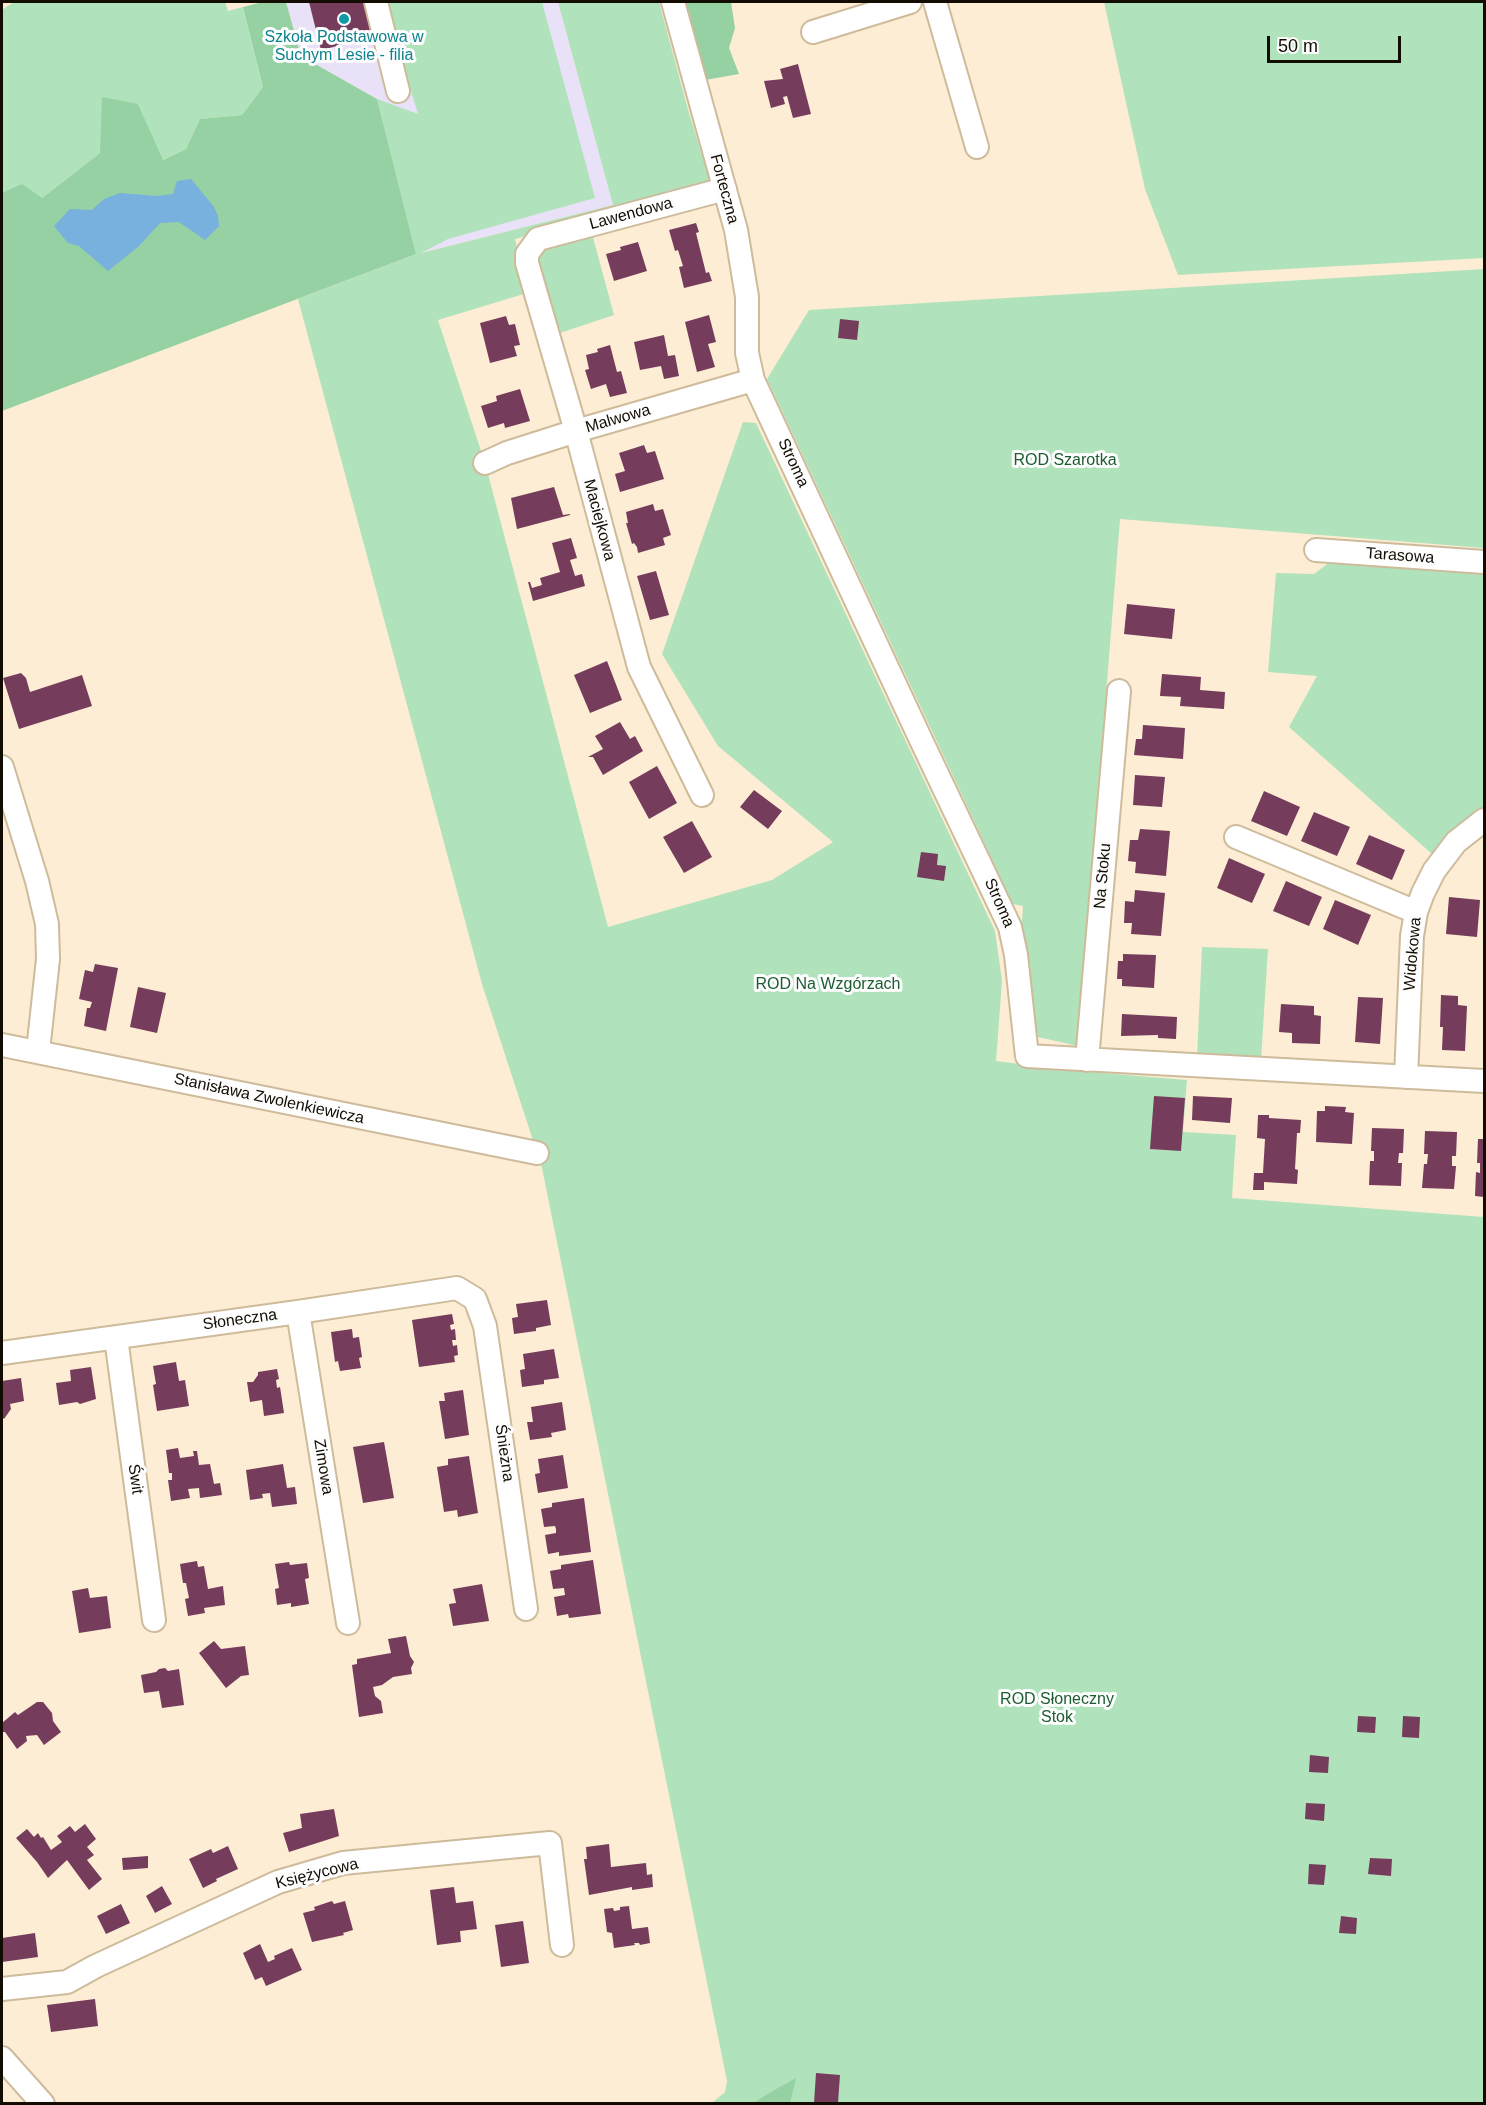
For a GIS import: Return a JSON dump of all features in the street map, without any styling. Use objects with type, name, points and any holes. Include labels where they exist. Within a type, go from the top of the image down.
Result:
[{"type":"street","points":[[376,2],[398,91]]},
{"type":"street","name":"Forteczna","points":[[673,2],[725,189],[743,267],[747,297],[747,353],[753,380]]},
{"type":"street","points":[[813,32],[910,2]]},
{"type":"street","points":[[935,2],[977,147]]},
{"type":"street","name":"Lawendowa","points":[[538,239],[725,189]]},
{"type":"street","name":"Maciejkowa","points":[[538,239],[529,249],[527,262],[576,431],[639,666],[702,795]]},
{"type":"street","name":"Malwowa","points":[[485,463],[507,453],[576,431],[753,380]]},
{"type":"street","name":"Stroma","points":[[753,380],[1010,927],[1016,955],[1027,1056],[1485,1081]]},
{"type":"street","name":"Tarasowa","points":[[1316,550],[1485,562]]},
{"type":"street","name":"Na Stoku","points":[[1087,1060],[1119,691]]},
{"type":"street","points":[[2,767],[38,881],[46,924],[48,959],[38,1051]]},
{"type":"street","name":"Widokowa","points":[[1406,1077],[1412,936],[1416,912],[1434,871],[1456,842],[1485,820]]},
{"type":"street","points":[[1236,837],[1416,912]]},
{"type":"street","name":"Stanisława Zwolenkiewicza","points":[[2,1045],[537,1153]]},
{"type":"street","name":"Słoneczna","points":[[2,1353],[457,1288],[476,1299]]},
{"type":"street","name":"Śnieżna","points":[[476,1299],[485,1326],[526,1609]]},
{"type":"street","name":"Zimowa","points":[[298,1312],[348,1623]]},
{"type":"street","name":"Świt","points":[[116,1338],[154,1620]]},
{"type":"street","name":"Księżycowa","points":[[2,1989],[67,1982],[278,1882],[343,1863],[550,1843],[562,1945]]},
{"type":"street","points":[[2,2058],[43,2103]]},
{"type":"shaded area","points":[[286,2],[558,2],[613,205],[416,254],[377,99],[301,56]]},
{"type":"green space","points":[[14,2],[225,2],[228,11],[243,7],[263,87],[242,115],[200,119],[186,149],[162,160],[138,104],[100,153],[42,198],[2,193],[2,10]]},
{"type":"green space","points":[[263,2],[286,2],[301,56],[377,99],[416,254],[2,411],[2,193],[22,184],[42,198],[100,153],[102,97],[138,104],[163,160],[186,149],[200,119],[242,115],[263,87],[243,7]]},
{"type":"green space","name":"ROD Słoneczny Stok","points":[[384,2],[542,2],[595,198],[448,239],[421,253],[613,205],[558,2],[659,2],[687,106],[702,155],[709,166],[711,176],[705,186],[687,193],[515,239],[527,293],[438,320],[485,463],[608,927],[772,880],[833,842],[718,746],[662,654],[743,422],[756,423],[995,931],[1002,981],[996,1061],[1077,1071],[1187,1080],[1183,1132],[1236,1135],[1232,1198],[1484,1217],[1484,2103],[712,2103],[725,2092],[727,2081],[542,1168],[482,984],[298,299],[416,254],[377,99],[418,114]]},
{"type":"green space","points":[[683,2],[731,2],[735,28],[729,48],[739,74],[705,80]]},
{"type":"green space","points":[[1104,2],[1484,2],[1484,258],[1178,275],[1145,189]]},
{"type":"green space","points":[[591,230],[614,315],[554,335],[534,263],[547,240]]},
{"type":"green space","name":"ROD Szarotka","points":[[1484,269],[1484,548],[1120,519],[1078,1046],[1038,1037],[1021,933],[1023,906],[1013,904],[767,379],[809,310]]},
{"type":"green space","points":[[1335,558],[1484,570],[1484,810],[1471,817],[1432,854],[1289,727],[1317,676],[1268,672],[1276,573],[1314,574]]},
{"type":"green space","points":[[1202,947],[1268,949],[1261,1060],[1197,1058]]},
{"type":"green space","points":[[796,2078],[790,2103],[753,2103],[778,2088]]},
{"type":"water","points":[[191,179],[214,207],[218,216],[219,226],[205,240],[179,222],[160,223],[139,246],[108,271],[79,246],[68,243],[54,226],[70,209],[92,210],[104,199],[120,193],[157,196],[173,194],[177,181]]},
{"type":"building","name":"Szkoła Podstawowa w Suchym Lesie - filia","points":[[309,2],[370,2],[378,36],[321,50]]},
{"type":"building","points":[[798,64],[811,114],[793,118],[787,96],[783,97],[785,104],[771,108],[764,81],[783,79],[780,69]]},
{"type":"building","points":[[696,223],[699,232],[696,233],[706,273],[709,272],[712,281],[684,288],[679,267],[683,266],[678,250],[675,251],[669,230]]},
{"type":"building","points":[[638,242],[647,271],[614,281],[606,254]]},
{"type":"building","points":[[709,315],[716,342],[708,344],[715,367],[697,372],[685,322]]},
{"type":"building","points":[[506,316],[509,325],[515,324],[520,345],[514,346],[517,356],[490,363],[480,323]]},
{"type":"building","points":[[840,319],[859,321],[857,340],[838,338]]},
{"type":"building","points":[[664,335],[668,356],[675,355],[679,376],[664,379],[661,366],[640,370],[634,342]]},
{"type":"building","points":[[610,345],[617,372],[621,371],[627,393],[610,397],[606,384],[591,389],[585,370],[589,369],[586,355],[598,352],[597,349]]},
{"type":"building","points":[[520,389],[530,421],[505,428],[504,423],[488,428],[481,406],[497,401],[496,396]]},
{"type":"building","points":[[644,445],[647,453],[655,451],[664,479],[620,492],[615,474],[625,471],[619,453]]},
{"type":"building","points":[[554,487],[563,515],[570,515],[517,529],[511,498]]},
{"type":"building","points":[[653,504],[655,511],[663,509],[671,535],[663,538],[665,545],[638,553],[637,547],[634,543],[632,544],[626,523],[628,523],[626,512]]},
{"type":"building","points":[[571,538],[577,558],[570,560],[575,576],[582,574],[585,586],[533,601],[528,582],[532,588],[542,585],[540,578],[560,572],[552,543]]},
{"type":"building","points":[[656,571],[669,615],[650,620],[637,576]]},
{"type":"building","points":[[1127,604],[1175,609],[1172,639],[1124,634]]},
{"type":"building","points":[[607,661],[622,700],[590,713],[574,675]]},
{"type":"building","points":[[21,673],[26,678],[30,692],[82,675],[92,706],[19,729],[3,678]]},
{"type":"building","points":[[1162,674],[1201,677],[1200,690],[1225,692],[1224,709],[1180,706],[1181,697],[1160,696]]},
{"type":"building","points":[[620,722],[630,739],[635,736],[643,751],[603,775],[593,757],[588,757],[603,749],[595,736]]},
{"type":"building","points":[[1143,725],[1185,728],[1183,759],[1134,755],[1136,739],[1142,739]]},
{"type":"building","points":[[657,766],[677,803],[649,819],[629,782]]},
{"type":"building","points":[[1135,775],[1165,777],[1162,807],[1133,805]]},
{"type":"building","points":[[754,790],[782,811],[768,829],[740,807]]},
{"type":"building","points":[[1264,791],[1300,807],[1287,836],[1251,821]]},
{"type":"building","points":[[1314,812],[1350,827],[1337,856],[1301,841]]},
{"type":"building","points":[[692,821],[712,857],[684,873],[663,837]]},
{"type":"building","points":[[1140,829],[1170,831],[1166,876],[1135,873],[1136,862],[1128,861],[1130,840],[1138,840]]},
{"type":"building","points":[[1369,835],[1405,850],[1392,880],[1356,864]]},
{"type":"building","points":[[921,852],[938,854],[937,865],[946,866],[944,881],[917,877]]},
{"type":"building","points":[[1229,858],[1265,874],[1252,903],[1217,888]]},
{"type":"building","points":[[1286,881],[1322,897],[1309,926],[1273,911]]},
{"type":"building","points":[[1135,890],[1165,893],[1161,936],[1131,934],[1132,923],[1124,923],[1125,901],[1134,902]]},
{"type":"building","points":[[1449,897],[1480,900],[1477,937],[1446,934]]},
{"type":"building","points":[[1335,900],[1371,915],[1358,945],[1323,929]]},
{"type":"building","points":[[1123,954],[1156,955],[1154,988],[1122,986],[1122,979],[1117,979],[1118,961],[1123,961]]},
{"type":"building","points":[[95,964],[118,968],[106,1031],[84,1026],[87,1008],[90,1008],[92,1002],[79,999],[85,970],[93,972]]},
{"type":"building","points":[[138,987],[166,993],[157,1033],[130,1027]]},
{"type":"building","points":[[1441,995],[1458,996],[1458,1005],[1467,1006],[1465,1051],[1442,1050]]},
{"type":"building","points":[[1358,997],[1383,998],[1380,1044],[1355,1042]]},
{"type":"building","points":[[1281,1004],[1314,1006],[1314,1015],[1321,1016],[1320,1044],[1292,1043],[1292,1033],[1279,1032]]},
{"type":"building","points":[[1122,1014],[1177,1017],[1176,1039],[1158,1038],[1158,1035],[1121,1036]]},
{"type":"building","points":[[1154,1096],[1185,1098],[1181,1151],[1150,1149]]},
{"type":"building","points":[[1193,1096],[1232,1098],[1230,1123],[1192,1120]]},
{"type":"building","points":[[1325,1106],[1346,1107],[1345,1112],[1354,1113],[1352,1144],[1316,1142],[1317,1111],[1325,1111]]},
{"type":"building","points":[[1258,1115],[1301,1120],[1300,1133],[1297,1133],[1295,1169],[1298,1170],[1297,1184],[1264,1182],[1264,1190],[1253,1190],[1254,1173],[1263,1173],[1265,1139],[1257,1138]]},
{"type":"building","points":[[1372,1128],[1404,1129],[1403,1153],[1399,1153],[1398,1163],[1402,1163],[1401,1186],[1369,1185],[1370,1161],[1374,1161],[1374,1151],[1371,1151]]},
{"type":"building","points":[[1425,1131],[1457,1132],[1456,1156],[1452,1156],[1452,1166],[1456,1166],[1454,1189],[1422,1188],[1424,1164],[1427,1164],[1428,1154],[1424,1154]]},
{"type":"building","points":[[1478,1139],[1484,1139],[1484,1197],[1475,1196],[1476,1172],[1480,1173],[1480,1163],[1477,1163]]},
{"type":"building","points":[[547,1300],[551,1325],[536,1328],[536,1331],[514,1334],[512,1318],[518,1317],[516,1304]]},
{"type":"building","points":[[452,1314],[454,1324],[450,1325],[451,1330],[455,1329],[456,1340],[452,1340],[453,1346],[457,1345],[458,1355],[454,1356],[455,1362],[419,1367],[412,1320]]},
{"type":"building","points":[[352,1329],[353,1338],[359,1337],[361,1368],[340,1371],[338,1361],[335,1362],[331,1332]]},
{"type":"building","points":[[554,1349],[559,1378],[544,1380],[544,1384],[522,1387],[520,1370],[525,1369],[523,1354]]},
{"type":"building","points":[[176,1362],[179,1381],[185,1380],[189,1406],[157,1411],[153,1366]]},
{"type":"building","points":[[91,1367],[96,1399],[80,1404],[77,1402],[59,1405],[56,1383],[71,1381],[70,1370]]},
{"type":"building","points":[[277,1369],[279,1379],[276,1380],[277,1388],[280,1387],[284,1413],[264,1416],[262,1400],[250,1402],[247,1382],[253,1382],[258,1372]]},
{"type":"building","points":[[21,1378],[24,1401],[10,1404],[11,1409],[4,1419],[2,1417],[2,1381]]},
{"type":"building","points":[[463,1390],[469,1435],[445,1439],[439,1401],[445,1401],[444,1393]]},
{"type":"building","points":[[562,1402],[566,1430],[551,1433],[552,1437],[530,1440],[527,1422],[533,1422],[531,1407]]},
{"type":"building","points":[[384,1442],[394,1498],[363,1503],[353,1447]]},
{"type":"building","points":[[178,1448],[180,1458],[194,1456],[193,1451],[197,1451],[199,1465],[210,1464],[214,1484],[220,1483],[222,1495],[200,1498],[199,1488],[188,1489],[190,1498],[171,1501],[168,1480],[172,1480],[172,1473],[169,1473],[166,1450]]},
{"type":"building","points":[[563,1455],[568,1488],[538,1493],[535,1474],[540,1473],[538,1459]]},
{"type":"building","points":[[469,1456],[478,1513],[458,1517],[457,1510],[444,1512],[437,1467],[448,1465],[448,1459]]},
{"type":"building","points":[[283,1464],[287,1488],[295,1487],[297,1504],[272,1507],[270,1493],[262,1494],[263,1498],[250,1500],[246,1470]]},
{"type":"building","points":[[584,1498],[591,1552],[559,1556],[559,1552],[548,1554],[545,1535],[556,1533],[556,1529],[555,1526],[544,1527],[541,1509],[552,1507],[552,1503]]},
{"type":"building","points":[[593,1560],[601,1614],[569,1618],[568,1614],[557,1616],[554,1597],[565,1595],[564,1588],[553,1589],[550,1571],[561,1569],[561,1565]]},
{"type":"building","points":[[197,1561],[198,1567],[204,1566],[208,1589],[223,1586],[225,1605],[204,1608],[205,1613],[188,1616],[185,1599],[189,1598],[186,1583],[183,1583],[180,1564]]},
{"type":"building","points":[[289,1562],[290,1565],[307,1563],[309,1578],[305,1579],[309,1604],[291,1607],[291,1603],[277,1605],[275,1589],[279,1588],[275,1564]]},
{"type":"building","points":[[482,1584],[489,1621],[453,1626],[449,1604],[456,1603],[453,1589]]},
{"type":"building","points":[[88,1588],[90,1598],[107,1596],[111,1628],[79,1633],[72,1591]]},
{"type":"building","points":[[406,1636],[410,1656],[414,1662],[411,1668],[412,1674],[393,1677],[382,1685],[373,1687],[375,1696],[381,1701],[383,1713],[359,1717],[352,1665],[357,1664],[357,1659],[391,1653],[388,1639]]},
{"type":"building","points":[[214,1641],[221,1649],[245,1646],[249,1675],[241,1676],[226,1688],[199,1653]]},
{"type":"building","points":[[165,1668],[168,1671],[179,1669],[184,1705],[162,1708],[159,1691],[144,1693],[141,1675]]},
{"type":"building","points":[[37,1702],[43,1702],[52,1713],[53,1721],[61,1732],[44,1745],[37,1735],[26,1736],[27,1741],[17,1749],[5,1732],[2,1732],[2,1723],[15,1712],[18,1715]]},
{"type":"building","points":[[1358,1716],[1376,1717],[1375,1733],[1357,1732]]},
{"type":"building","points":[[1403,1716],[1420,1717],[1419,1738],[1402,1737]]},
{"type":"building","points":[[1310,1755],[1329,1757],[1328,1773],[1309,1772]]},
{"type":"building","points":[[1306,1803],[1325,1804],[1324,1821],[1305,1819]]},
{"type":"building","points":[[334,1809],[339,1836],[289,1852],[283,1833],[302,1828],[300,1814]]},
{"type":"building","points":[[85,1824],[96,1839],[87,1847],[94,1855],[87,1860],[102,1879],[89,1890],[67,1860],[48,1878],[16,1838],[27,1829],[34,1837],[38,1833],[41,1838],[43,1837],[51,1850],[62,1842],[57,1836],[70,1826],[75,1832]]},
{"type":"building","points":[[609,1844],[611,1867],[646,1863],[647,1875],[652,1874],[653,1887],[632,1890],[632,1887],[589,1895],[584,1859],[587,1859],[586,1847]]},
{"type":"building","points":[[228,1846],[238,1869],[203,1888],[189,1859],[211,1849],[213,1853]]},
{"type":"building","points":[[148,1856],[148,1868],[123,1870],[122,1858]]},
{"type":"building","points":[[1370,1858],[1392,1859],[1391,1876],[1368,1874]]},
{"type":"building","points":[[1309,1864],[1326,1865],[1324,1885],[1308,1884]]},
{"type":"building","points":[[162,1886],[172,1904],[155,1913],[146,1896]]},
{"type":"building","points":[[454,1887],[456,1903],[473,1901],[477,1929],[460,1931],[461,1942],[437,1945],[430,1890]]},
{"type":"building","points":[[332,1901],[334,1904],[345,1901],[353,1930],[343,1933],[344,1935],[312,1942],[303,1913],[315,1910],[314,1907]]},
{"type":"building","points":[[121,1904],[130,1923],[106,1934],[97,1916]]},
{"type":"building","points":[[629,1906],[632,1929],[648,1927],[650,1943],[640,1945],[634,1943],[635,1945],[614,1948],[612,1933],[607,1932],[604,1909],[613,1908],[614,1911],[620,1910],[620,1907]]},
{"type":"building","points":[[1341,1916],[1357,1918],[1356,1934],[1339,1933]]},
{"type":"building","points":[[523,1921],[529,1963],[501,1967],[495,1925]]},
{"type":"building","points":[[35,1933],[38,1957],[2,1962],[2,1938]]},
{"type":"building","points":[[260,1944],[268,1962],[275,1959],[274,1956],[292,1948],[302,1970],[266,1986],[262,1977],[255,1980],[243,1953]]},
{"type":"building","points":[[95,1999],[98,2026],[51,2032],[47,2005]]},
{"type":"building","points":[[816,2073],[840,2075],[838,2103],[814,2103]]},
{"type":"place","name":"Szkoła Podstawowa w Suchym Lesie - filia","points":[[344,19]]},
{"type":"park label","name":"ROD Na Wzgórzach","points":[[828,985]]}]
